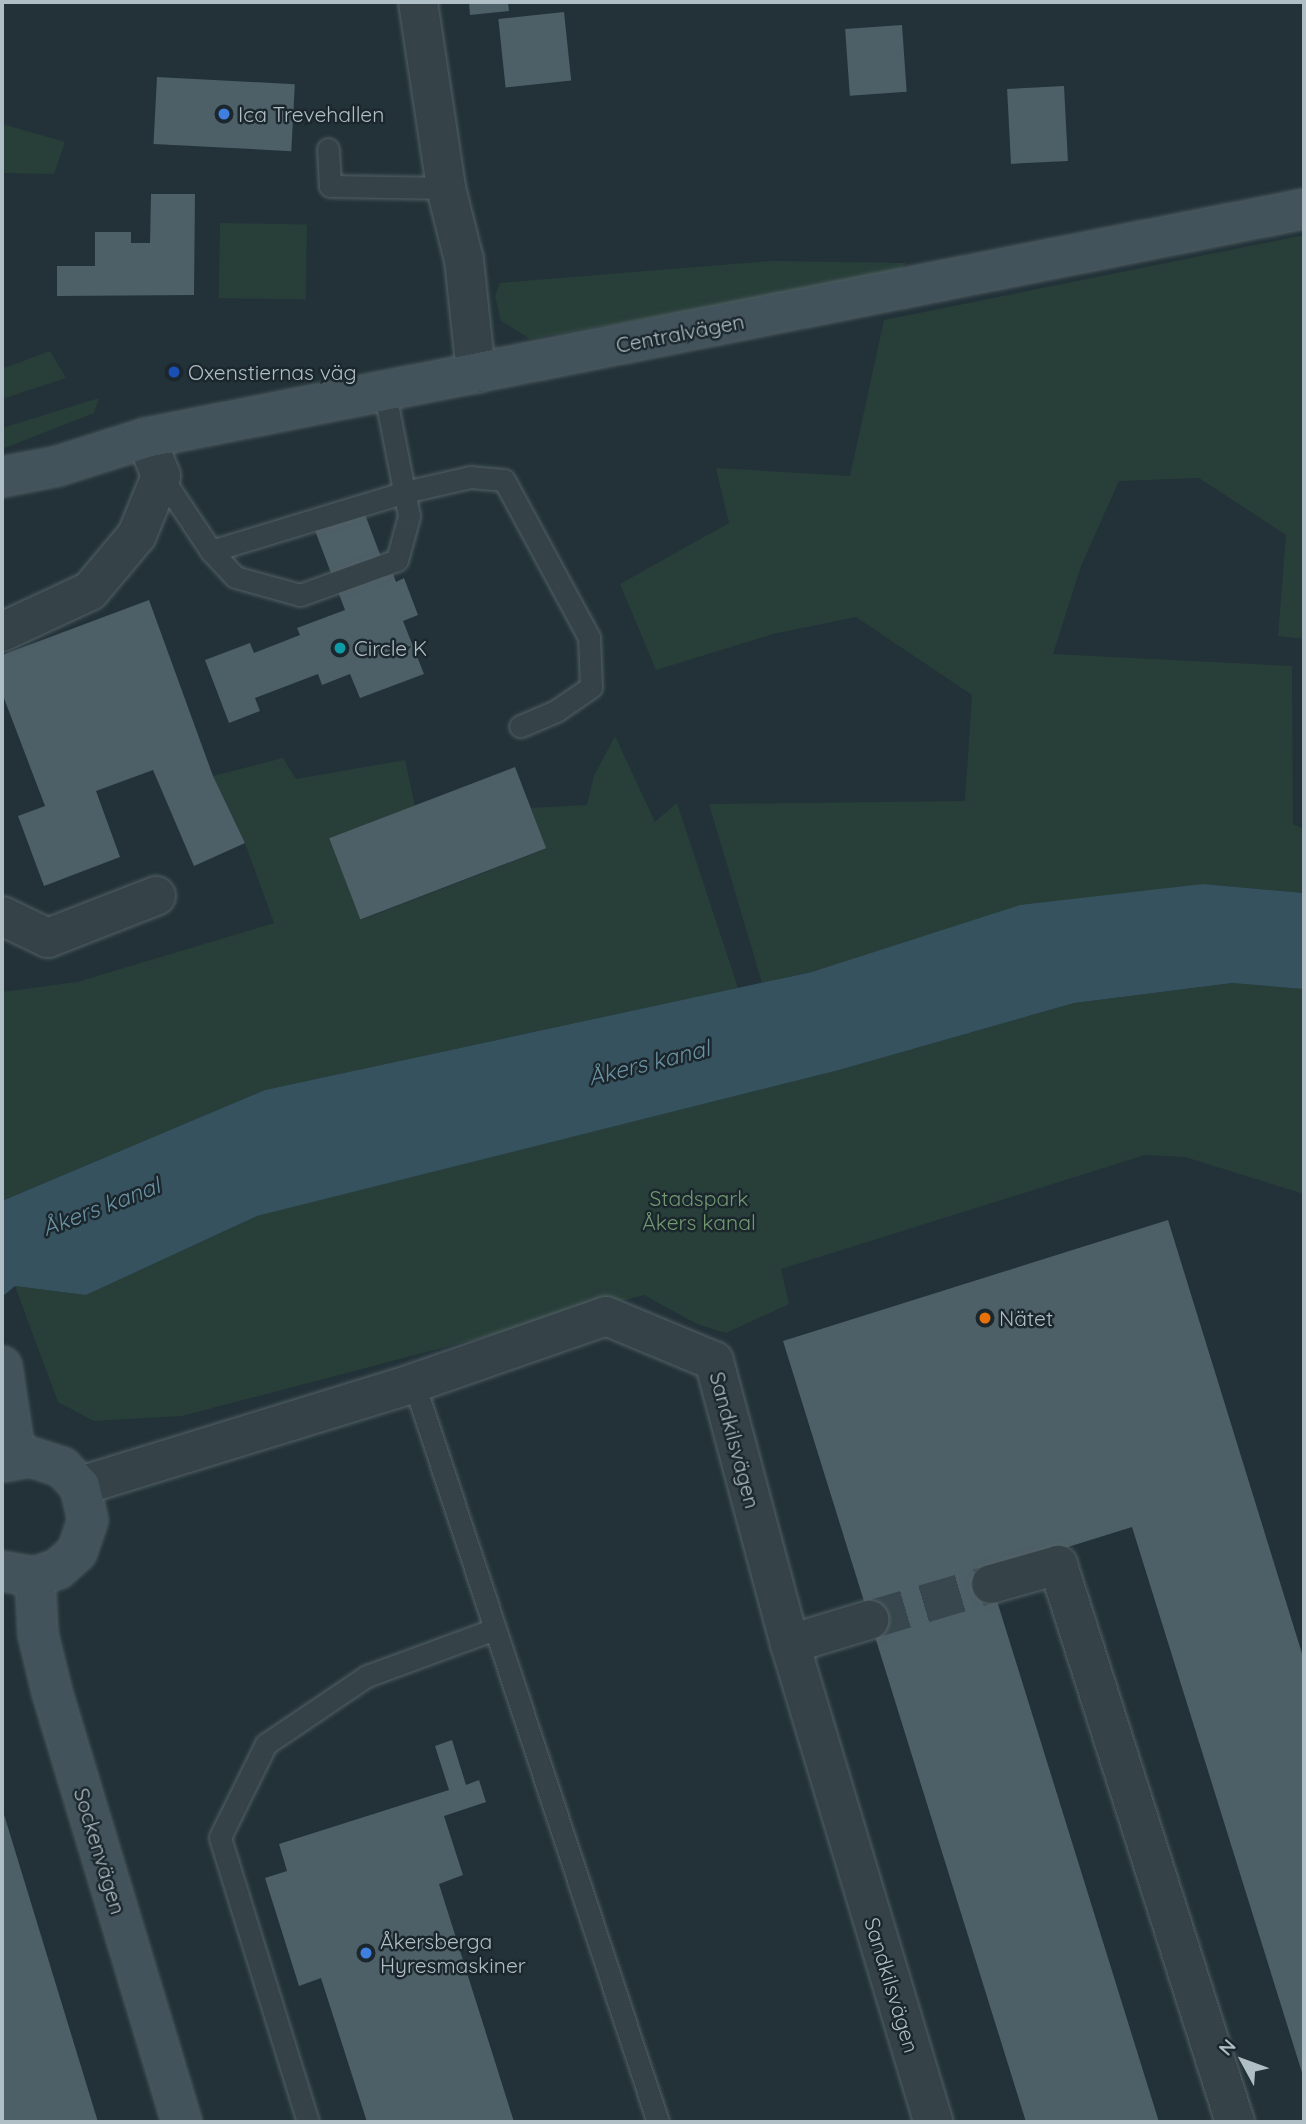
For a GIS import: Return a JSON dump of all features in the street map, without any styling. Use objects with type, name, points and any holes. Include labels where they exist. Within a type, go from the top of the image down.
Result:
[{"type":"street","points":[[418,2],[446,188],[464,260],[476,373]]},
{"type":"street","name":"Centralvägen","points":[[2,477],[58,466],[146,438],[384,389],[1304,209]]},
{"type":"street","points":[[2,632],[90,591],[137,535],[161,476],[146,438]]},
{"type":"street","name":"Centralvägen","points":[[2,492],[58,466]]},
{"type":"street","points":[[2,916],[48,938],[156,896]]},
{"type":"street","name":"Sandkilsvägen","points":[[80,1486],[414,1383],[606,1316],[714,1361],[790,1644],[933,2122]]},
{"type":"street","points":[[2,1366],[9,1460],[48,1461],[62,1467],[80,1486],[88,1520],[82,1543],[67,1563],[18,1574]]},
{"type":"street","points":[[991,1584],[1058,1565],[1235,2122]]},
{"type":"street","name":"Sockenvägen","points":[[18,1574],[182,2122]]},
{"type":"street","points":[[790,1644],[869,1620]]},
{"type":"lane","points":[[328,149],[330,186],[446,188]]},
{"type":"lane","points":[[161,476],[211,551],[235,578],[300,595],[397,560],[409,516],[384,389]]},
{"type":"lane","points":[[211,551],[405,492],[470,477],[505,480],[589,637],[591,687],[556,711],[520,726]]},
{"type":"lane","points":[[414,1383],[658,2122]]},
{"type":"lane","points":[[308,2122],[220,1837],[266,1744],[367,1676],[495,1629]]},
{"type":"green space","points":[[2,124],[65,142],[54,174],[2,173]]},
{"type":"green space","points":[[220,223],[307,225],[306,300],[219,298]]},
{"type":"green space","points":[[1304,235],[1304,639],[1278,636],[1286,535],[1199,478],[1119,481],[1081,566],[1053,654],[1292,666],[1293,824],[1304,829],[1304,893],[1203,884],[762,983],[709,804],[965,801],[972,695],[856,617],[773,634],[656,670],[620,584],[729,523],[716,468],[850,476],[884,320]]},
{"type":"green space","points":[[771,261],[906,263],[895,275],[530,339],[501,321],[495,296],[500,283]]},
{"type":"green space","points":[[50,351],[66,378],[2,399],[2,369]]},
{"type":"green space","points":[[99,398],[94,413],[2,449],[2,428]]},
{"type":"green space","points":[[615,736],[655,822],[677,803],[738,988],[265,1090],[2,1201],[2,992],[77,982],[274,923],[245,843],[213,776],[283,758],[296,779],[405,760],[415,806],[361,920],[546,849],[531,808],[587,805],[594,776]]},
{"type":"green space","name":"Stadspark Åkers kanal","points":[[1232,983],[1304,989],[1304,1194],[1185,1157],[1145,1155],[781,1269],[789,1304],[726,1333],[697,1324],[644,1295],[182,1416],[94,1421],[58,1402],[15,1286],[86,1295],[257,1216],[839,1070],[1074,1003]]},
{"type":"water","name":"Åkers kanal","points":[[1203,884],[1304,893],[1304,989],[1232,983],[1074,1003],[839,1070],[257,1216],[86,1295],[15,1286],[2,1297],[2,1201],[265,1090],[812,972],[1020,905]]},
{"type":"building","points":[[469,2],[508,2],[509,11],[470,15]]},
{"type":"building","points":[[564,12],[571,81],[506,88],[498,19]]},
{"type":"building","points":[[902,25],[907,92],[850,96],[845,29]]},
{"type":"building","name":"Ica Trevehallen","points":[[157,77],[295,84],[291,151],[153,144]]},
{"type":"building","points":[[1064,86],[1068,161],[1011,164],[1007,89]]},
{"type":"building","points":[[151,194],[195,194],[194,295],[57,296],[57,266],[95,266],[95,232],[131,232],[131,243],[150,243]]},
{"type":"building","name":"Circle K","points":[[363,509],[384,565],[389,563],[396,582],[404,578],[418,615],[403,621],[424,674],[360,698],[350,674],[322,685],[318,674],[255,698],[260,711],[229,723],[205,660],[250,643],[254,653],[300,635],[297,628],[345,610],[314,528]]},
{"type":"building","points":[[149,600],[213,776],[245,843],[194,866],[153,770],[96,791],[120,857],[44,886],[18,816],[45,806],[2,693],[2,655]]},
{"type":"building","points":[[515,767],[546,848],[360,920],[329,838]]},
{"type":"building","points":[[1168,1220],[1304,1660],[1304,2079],[1132,1527],[988,1572],[1159,2122],[1026,2122],[783,1341]]},
{"type":"building","points":[[452,1740],[466,1785],[479,1780],[486,1802],[444,1816],[463,1875],[439,1884],[514,2122],[367,2122],[321,1978],[299,1986],[265,1878],[287,1871],[279,1844],[449,1790],[435,1746]]},
{"type":"building","points":[[2,1808],[98,2122],[2,2122]]},
{"type":"tunnel","points":[[869,1620],[991,1584]]},
{"type":"place","name":"Ica Trevehallen","points":[[224,114]]},
{"type":"place","name":"Oxenstiernas väg","points":[[174,372]]},
{"type":"place","name":"Circle K","points":[[340,648]]},
{"type":"place","name":"Nätet","points":[[985,1318]]},
{"type":"place","name":"Åkersberga Hyresmaskiner","points":[[366,1953]]}]
